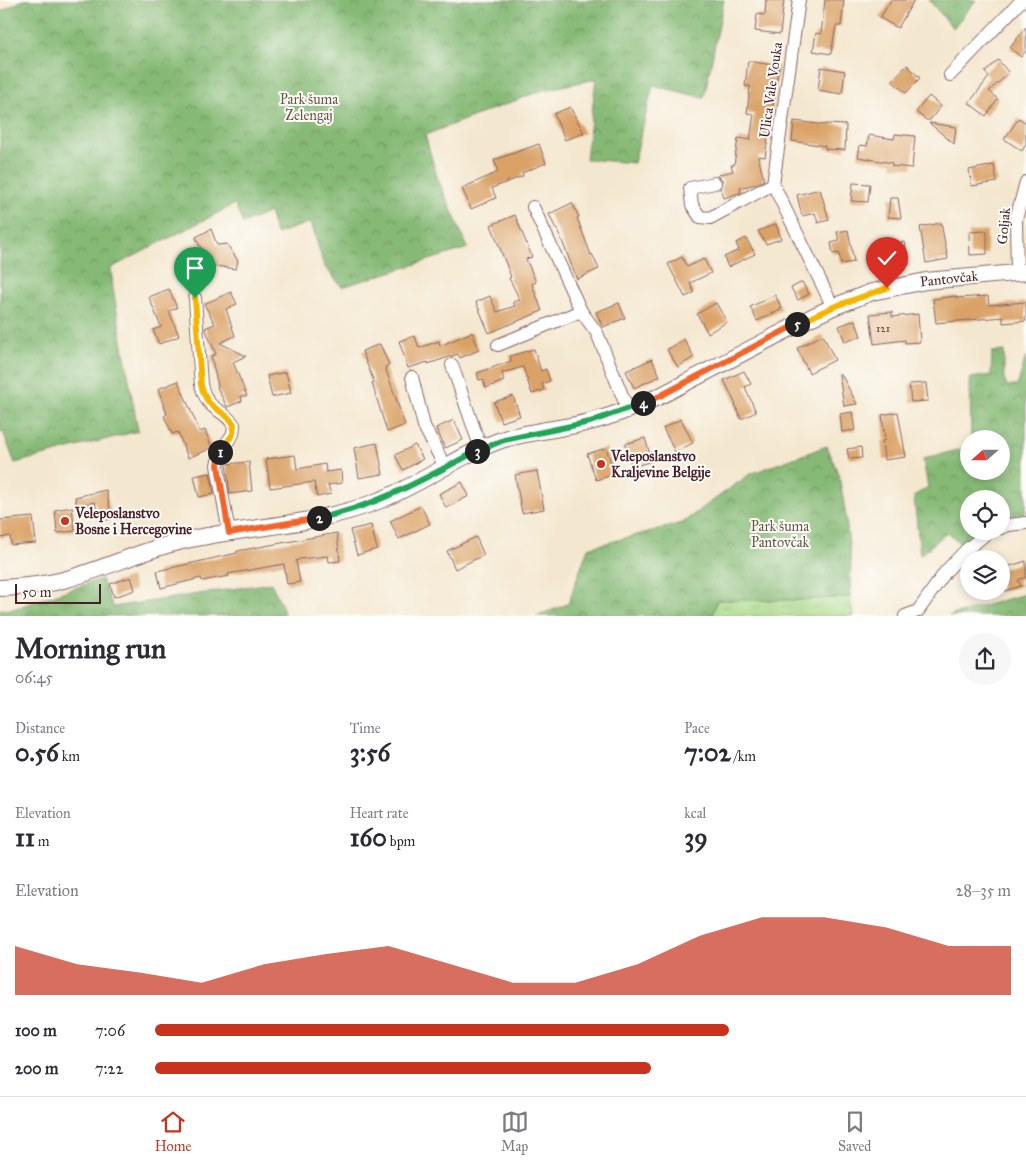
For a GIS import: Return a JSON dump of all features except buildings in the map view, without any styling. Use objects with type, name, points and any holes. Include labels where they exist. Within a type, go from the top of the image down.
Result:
[{"type":"main road","name":"Pantovčak","points":[[0,588],[44,584],[67,579],[157,547],[183,541],[344,513],[379,501],[481,449],[511,438],[590,422],[628,410],[660,396],[833,307],[887,288],[926,280],[1021,272]]},
{"type":"street","name":"Ulica Vale Vouka","points":[[773,184],[799,0]]},
{"type":"street","points":[[950,75],[1022,0]]},
{"type":"street","name":"Goljak","points":[[1021,272],[1016,219],[1026,182]]},
{"type":"street","points":[[715,183],[690,188],[692,206],[700,217],[710,218],[773,184],[833,307]]},
{"type":"street","points":[[533,206],[581,311],[597,333],[628,410]]},
{"type":"street","points":[[195,298],[201,385],[204,398],[234,424],[233,434],[221,451],[218,465],[229,533]]},
{"type":"street","points":[[498,345],[581,311]]},
{"type":"street","points":[[452,365],[481,449]]},
{"type":"street","points":[[412,377],[424,426],[445,467]]},
{"type":"street","points":[[1010,525],[1026,523]]},
{"type":"street","points":[[904,616],[918,611],[946,571],[978,540]]},
{"type":"green space","name":"Park šuma Zelengaj","points":[[23,0],[724,0],[704,98],[653,85],[634,163],[586,159],[596,79],[543,90],[425,135],[437,177],[468,248],[342,287],[324,266],[311,222],[276,234],[269,212],[243,224],[235,204],[111,268],[138,431],[15,463],[3,432],[0,432],[0,12]]},
{"type":"green space","points":[[929,0],[976,0],[953,28]]},
{"type":"green space","points":[[1004,351],[1004,379],[1007,386],[1017,386],[1026,357],[1026,512],[1010,517],[1010,490],[960,490],[960,540],[970,540],[964,545],[960,544],[948,532],[920,555],[914,496],[928,487],[923,459],[960,449],[960,480],[1010,480],[1010,430],[971,430],[970,378],[991,375],[992,352]]},
{"type":"green space","name":"Park šuma Pantovčak","points":[[827,446],[839,476],[845,510],[851,562],[850,597],[798,600],[717,600],[712,616],[536,616],[568,604],[588,548],[682,523],[750,474]]},
{"type":"green space","points":[[101,579],[113,607],[271,583],[283,608],[284,616],[0,616],[0,609],[10,610]]},
{"type":"green space","points":[[1026,595],[1026,616],[949,616],[1004,600],[1010,600],[1010,598]]},
{"type":"green space","points":[[850,597],[853,616],[712,616],[717,600],[798,600]]},
{"type":"place","name":"Veleposlanstvo Kraljevine Belgije","points":[[601,464]]},
{"type":"place","name":"Veleposlanstvo Bosne i Hercegovine","points":[[65,521]]},
{"type":"route","points":[[195,298],[201,385],[204,398],[234,424],[233,434],[221,451],[218,465],[229,533],[344,513],[379,501],[481,449],[504,440],[525,434],[590,422],[628,410],[660,396],[833,307],[887,288]]}]
